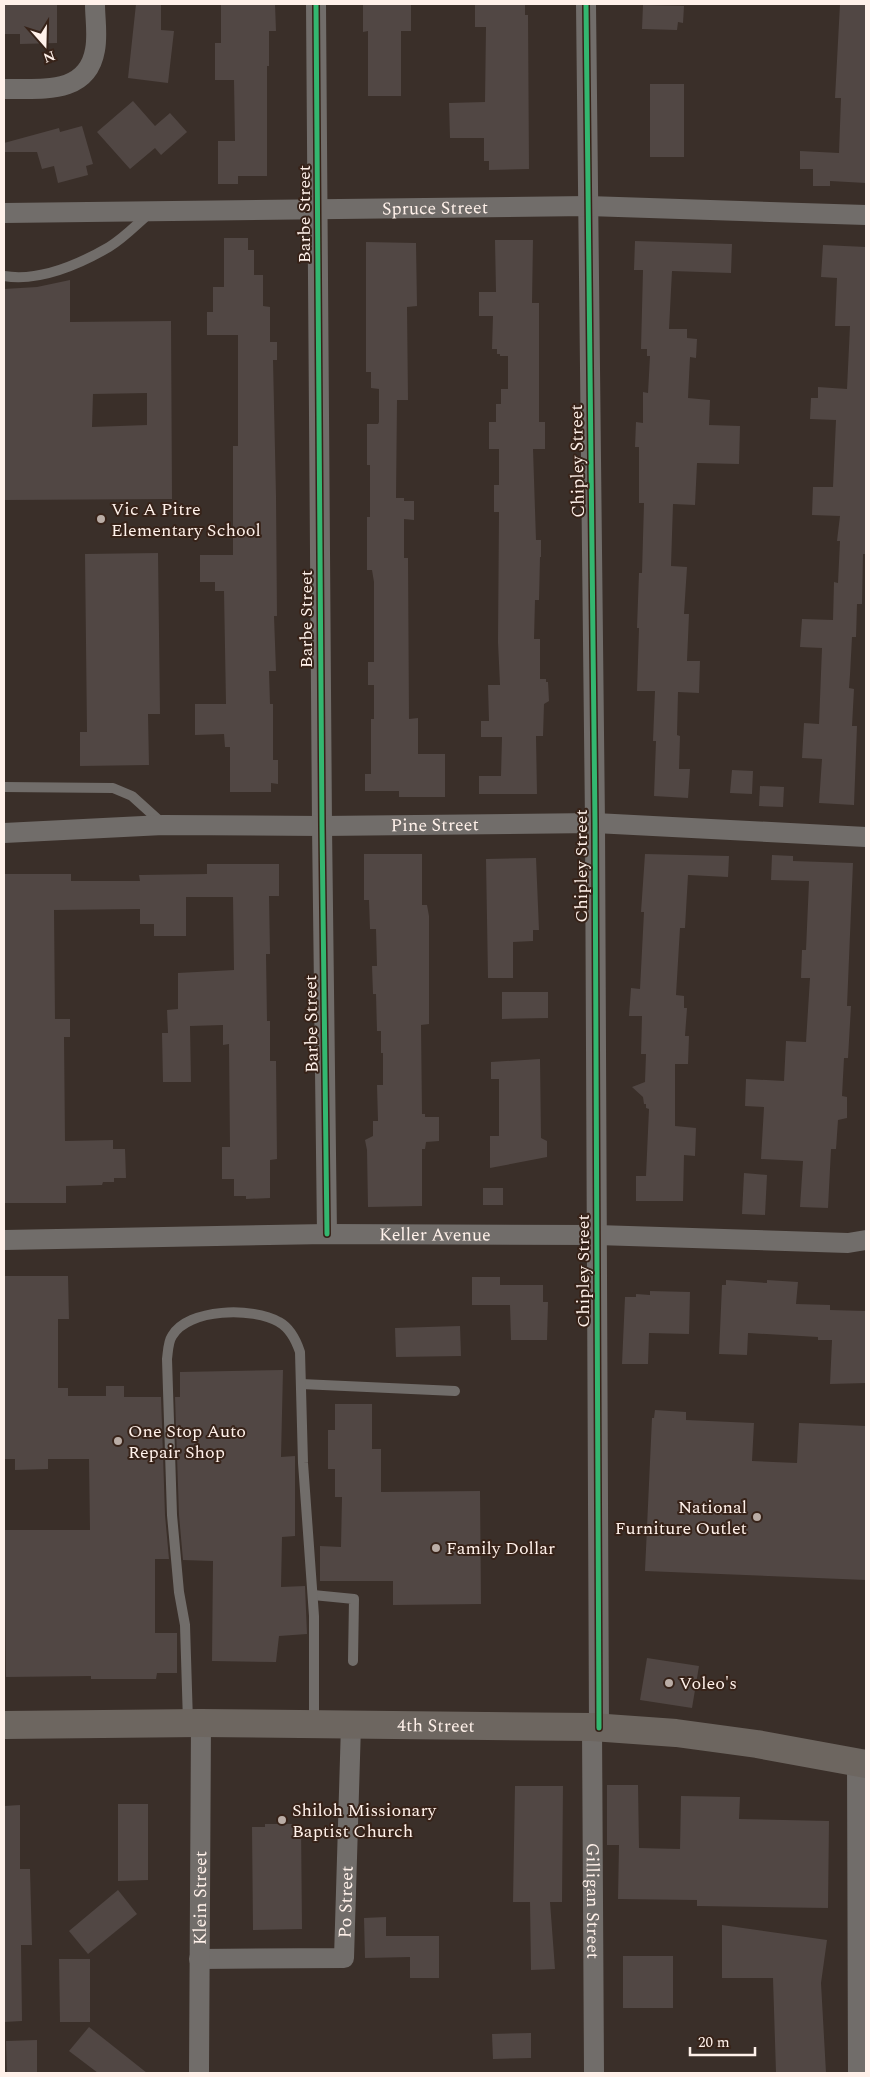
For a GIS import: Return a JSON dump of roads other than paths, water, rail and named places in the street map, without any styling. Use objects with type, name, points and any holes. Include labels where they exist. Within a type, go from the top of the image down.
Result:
[{"type":"main road","name":"4th Street","points":[[4,1724],[194,1723],[596,1727],[676,1733],[757,1744],[862,1763]]},
{"type":"street","points":[[4,89],[61,87],[75,82],[85,74],[92,63],[96,48],[95,4]]},
{"type":"street","name":"Barbe Street","points":[[316,4],[322,826],[328,1234]]},
{"type":"street","name":"Chipley Street","points":[[586,4],[595,823],[597,1235],[596,1727]]},
{"type":"street","name":"Spruce Street","points":[[4,213],[588,206],[866,216]]},
{"type":"street","name":"Pine Street","points":[[4,833],[164,824],[322,826],[595,823],[866,837]]},
{"type":"street","name":"Keller Avenue","points":[[4,1240],[328,1234],[597,1235],[848,1243],[866,1240]]},
{"type":"street","name":"Klein Street","points":[[194,1723],[199,2073]]},
{"type":"street","name":"Po Street","points":[[198,1959],[344,1958],[351,1725]]},
{"type":"street","name":"Gilligan Street","points":[[594,2073],[596,1727]]},
{"type":"street","points":[[858,2073],[862,1763]]},
{"type":"lane","points":[[4,276],[21,279],[63,270],[110,246],[153,211]]},
{"type":"lane","points":[[4,787],[113,788],[132,796],[164,824]]},
{"type":"lane","points":[[194,1723],[188,1683],[185,1625],[179,1592],[172,1515],[167,1359],[171,1337],[181,1326],[202,1316],[243,1311],[279,1322],[296,1338],[300,1352],[303,1463],[313,1594],[314,1724]]},
{"type":"lane","points":[[301,1384],[455,1391]]},
{"type":"lane","points":[[313,1594],[354,1598],[353,1661]]},
{"type":"place","name":"Vic A Pitre Elementary School","points":[[101,519]]},
{"type":"place","name":"One Stop Auto Repair Shop","points":[[118,1441]]},
{"type":"place","name":"National Furniture Outlet","points":[[757,1517]]},
{"type":"place","name":"Family Dollar","points":[[436,1548]]},
{"type":"place","name":"Voleo's","points":[[669,1683]]},
{"type":"place","name":"Shiloh Missionary Baptist Church","points":[[282,1820]]}]
